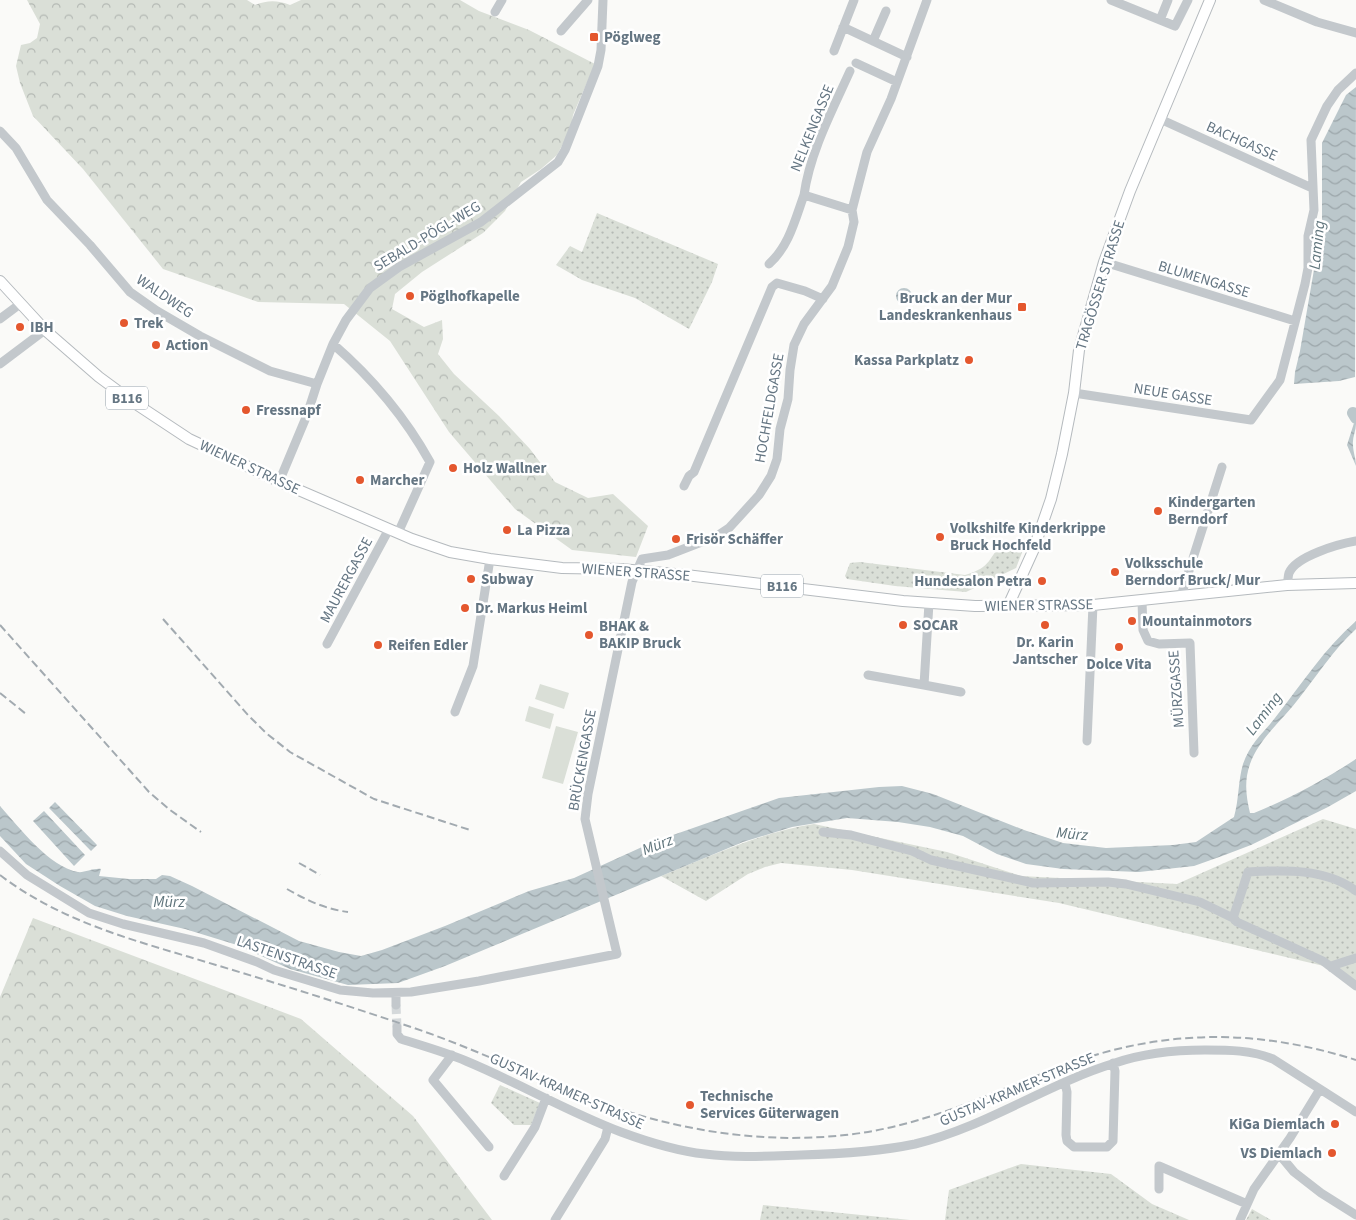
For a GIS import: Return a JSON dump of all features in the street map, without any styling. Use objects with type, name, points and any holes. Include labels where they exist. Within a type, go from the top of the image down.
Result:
[{"type":"main road","name":"TRAGÖSSER STRASSE","points":[[1008,606],[1033,551],[1047,512],[1062,454],[1074,393],[1079,350],[1104,262],[1130,190],[1210,0]]},
{"type":"main road","name":"WIENER STRASSE","points":[[0,281],[45,330],[99,377],[189,439],[279,482],[393,531],[450,552],[562,568],[636,570],[930,603],[975,606],[1093,605],[1287,584],[1354,583]]},
{"type":"street","points":[[495,12],[502,0]]},
{"type":"street","points":[[561,31],[588,0]]},
{"type":"street","name":"SEBALD-PÖGL-WEG","points":[[279,482],[307,416],[332,344],[346,320],[370,288],[399,267],[481,222],[558,162],[565,150],[598,66],[601,50],[603,0]]},
{"type":"street","points":[[834,51],[854,0]]},
{"type":"street","name":"HOCHFELDGASSE","points":[[636,570],[642,559],[668,555],[717,536],[729,528],[760,494],[771,476],[776,458],[780,428],[788,399],[794,345],[804,324],[832,286],[848,248],[854,222],[852,210],[867,152],[907,58],[927,0]]},
{"type":"street","points":[[1111,0],[1175,26],[1188,0]]},
{"type":"street","points":[[1160,20],[1168,0]]},
{"type":"street","points":[[1264,0],[1317,22],[1356,33]]},
{"type":"street","points":[[874,42],[886,11]]},
{"type":"street","points":[[843,27],[907,58]]},
{"type":"street","points":[[856,63],[897,82]]},
{"type":"street","name":"NELKENGASSE","points":[[804,195],[806,176],[826,123],[850,71]]},
{"type":"street","points":[[1295,321],[1308,268],[1308,236],[1314,210],[1311,140],[1326,106],[1338,90],[1356,73]]},
{"type":"street","name":"BACHGASSE","points":[[1160,119],[1312,188]]},
{"type":"street","name":"WALDWEG","points":[[0,131],[16,148],[47,200],[90,245],[130,292],[157,311],[200,336],[270,371],[317,384]]},
{"type":"street","points":[[769,264],[779,256],[786,245],[804,195],[852,210]]},
{"type":"street","name":"BLUMENGASSE","points":[[1104,262],[1295,321]]},
{"type":"street","points":[[684,486],[689,476],[694,472],[772,287],[777,283],[805,291],[823,299]]},
{"type":"street","points":[[0,319],[20,304]]},
{"type":"street","name":"NEUE GASSE","points":[[1074,393],[1251,420],[1280,380],[1295,321]]},
{"type":"street","points":[[0,364],[45,330]]},
{"type":"street","name":"MAURERGASSE","points":[[328,644],[430,462],[399,415],[378,388],[352,361],[332,344]]},
{"type":"street","points":[[1181,596],[1222,467]]},
{"type":"street","points":[[1287,584],[1292,568],[1302,561],[1327,547],[1356,540]]},
{"type":"street","points":[[455,712],[473,666],[490,559]]},
{"type":"street","name":"BRÜCKENGASSE","points":[[617,954],[585,819],[588,794],[636,570]]},
{"type":"street","name":"MÜRZGASSE","points":[[1142,601],[1144,630],[1148,641],[1159,644],[1190,643],[1194,753]]},
{"type":"street","points":[[924,685],[930,603]]},
{"type":"street","points":[[1087,741],[1093,605]]},
{"type":"street","points":[[868,676],[961,692]]},
{"type":"street","points":[[823,832],[850,836],[912,851],[931,860],[1033,883],[1108,882],[1126,884],[1200,902],[1233,918],[1237,922],[1310,954],[1356,986]]},
{"type":"street","name":"LASTENSTRASSE","points":[[0,850],[27,876],[88,912],[108,920],[204,943],[250,959],[274,970],[340,990],[396,994],[480,981],[617,954]]},
{"type":"street","points":[[1233,918],[1248,872],[1276,870],[1314,874],[1334,878],[1356,891]]},
{"type":"street","points":[[1332,968],[1334,965],[1356,958]]},
{"type":"street","points":[[396,994],[396,1006]]},
{"type":"street","name":"GUSTAV-KRAMER-STRASSE","points":[[398,1028],[397,1034],[401,1039],[452,1055],[608,1127],[652,1143],[704,1154],[753,1156],[865,1152],[915,1144],[946,1135],[994,1116],[1064,1083],[1113,1063],[1171,1051],[1215,1050],[1254,1053],[1273,1059],[1356,1112]]},
{"type":"street","points":[[452,1055],[433,1080],[489,1147]]},
{"type":"street","points":[[1064,1083],[1067,1092],[1067,1141],[1074,1147],[1107,1147],[1113,1141],[1114,1130],[1115,1071],[1113,1063]]},
{"type":"street","points":[[1240,1220],[1254,1189],[1279,1154],[1320,1089]]},
{"type":"street","points":[[504,1176],[535,1127],[546,1098]]},
{"type":"street","points":[[555,1220],[605,1139],[608,1127]]},
{"type":"street","points":[[1279,1154],[1294,1172],[1321,1193],[1356,1215]]},
{"type":"street","points":[[1159,1189],[1159,1166],[1247,1204]]},
{"type":"green space","points":[[27,0],[247,0],[255,5],[272,1],[290,5],[301,0],[460,0],[479,11],[529,30],[595,64],[573,115],[571,129],[557,155],[541,169],[521,182],[505,211],[483,233],[422,272],[395,294],[392,309],[424,327],[442,320],[443,339],[438,354],[454,374],[499,416],[530,449],[555,482],[588,498],[613,494],[648,526],[636,557],[572,550],[515,509],[449,432],[390,341],[344,304],[258,302],[163,269],[83,169],[33,116],[20,83],[16,66],[21,45],[30,43],[37,38],[40,24]]},
{"type":"green space","points":[[597,213],[718,264],[712,282],[689,329],[635,298],[582,280],[556,265],[570,246],[582,252]]},
{"type":"green space","points":[[1005,541],[1020,544],[1023,550],[1016,568],[966,592],[895,586],[847,579],[845,576],[850,563],[860,562],[965,575],[981,569]]},
{"type":"green space","points":[[540,684],[569,693],[564,709],[535,699]]},
{"type":"green space","points":[[529,706],[554,714],[550,729],[525,721]]},
{"type":"green space","points":[[556,726],[578,732],[563,784],[542,778]]},
{"type":"green space","points":[[1323,819],[1356,829],[1356,986],[1332,968],[1059,903],[852,870],[781,863],[748,874],[706,901],[661,876],[755,839],[814,824],[947,852],[1021,876],[1177,884]]},
{"type":"green space","points":[[33,918],[301,1019],[413,1116],[492,1220],[0,1220],[0,997]]},
{"type":"green space","points":[[500,1085],[540,1103],[531,1125],[514,1125],[491,1103]]},
{"type":"green space","points":[[1021,1164],[1111,1174],[1152,1204],[1189,1220],[945,1220],[949,1190]]},
{"type":"green space","points":[[763,1205],[910,1220],[760,1220]]},
{"type":"green space","points":[[1252,1209],[1271,1220],[1246,1220]]},
{"type":"water","points":[[1356,87],[1355,377],[1339,381],[1294,384],[1322,223],[1322,143],[1346,95]]},
{"type":"water","points":[[904,288],[912,296],[904,304],[896,296]]},
{"type":"water","points":[[1354,423],[1356,424],[1353,448],[1356,466],[1347,445]]},
{"type":"water","name":"Mürz","points":[[1356,621],[1356,629],[1333,653],[1294,705],[1259,746],[1250,764],[1246,788],[1250,813],[1254,813],[1306,789],[1356,759],[1356,791],[1251,845],[1194,866],[1139,872],[1063,869],[1026,864],[997,854],[963,836],[930,827],[898,822],[847,818],[792,827],[743,842],[445,966],[398,983],[348,985],[290,969],[237,945],[185,929],[127,916],[95,906],[26,864],[0,836],[0,806],[35,845],[56,863],[67,869],[80,872],[101,869],[99,876],[129,879],[156,879],[162,875],[170,876],[299,941],[361,956],[445,926],[529,891],[574,878],[653,842],[779,798],[902,786],[933,794],[1024,830],[1063,843],[1106,848],[1196,842],[1234,817],[1241,770],[1250,749],[1324,654]]},
{"type":"water","points":[[55,802],[97,845],[91,851],[49,808]]},
{"type":"water","points":[[44,811],[85,855],[74,866],[33,821]]},
{"type":"waterway","name":"Laming","points":[[1353,413],[1356,418]]},
{"type":"tunnel","points":[[396,1005],[397,1027]]},
{"type":"railway","points":[[163,619],[248,715],[266,733],[290,752],[374,799],[470,830]]},
{"type":"railway","points":[[0,625],[149,792],[201,832]]},
{"type":"railway","points":[[0,693],[26,714]]},
{"type":"railway","points":[[299,863],[320,875]]},
{"type":"railway","points":[[0,875],[50,906],[104,930],[414,1028],[476,1051],[598,1102],[661,1121],[729,1134],[776,1138],[822,1137],[874,1131],[902,1125],[956,1108],[1062,1066],[1099,1054],[1172,1039],[1209,1037],[1282,1042],[1356,1060]]},
{"type":"railway","points":[[287,889],[316,904],[348,912]]},
{"type":"place","name":"Pöglweg","points":[[594,37]]},
{"type":"place","name":"Pöglhofkapelle","points":[[410,296]]},
{"type":"place","name":"Bruck an der Mur Landeskrankenhaus","points":[[1022,307]]},
{"type":"place","name":"Trek","points":[[124,323]]},
{"type":"place","name":"IBH","points":[[20,327]]},
{"type":"place","name":"Action","points":[[156,345]]},
{"type":"place","name":"Kassa Parkplatz","points":[[969,360]]},
{"type":"place","name":"Fressnapf","points":[[246,410]]},
{"type":"place","name":"Holz Wallner","points":[[453,468]]},
{"type":"place","name":"Marcher","points":[[360,480]]},
{"type":"place","name":"Kindergarten Berndorf","points":[[1158,511]]},
{"type":"place","name":"La Pizza","points":[[507,530]]},
{"type":"place","name":"Volkshilfe Kinderkrippe Bruck Hochfeld","points":[[940,537]]},
{"type":"place","name":"Frisör Schäffer","points":[[676,539]]},
{"type":"place","name":"Volksschule Berndorf Bruck/ Mur","points":[[1115,572]]},
{"type":"place","name":"Subway","points":[[471,579]]},
{"type":"place","name":"Hundesalon Petra","points":[[1042,581]]},
{"type":"place","name":"Dr. Markus Heiml","points":[[465,608]]},
{"type":"place","name":"Mountainmotors","points":[[1132,621]]},
{"type":"place","name":"SOCAR","points":[[903,625]]},
{"type":"place","name":"Dr. Karin Jantscher","points":[[1045,625]]},
{"type":"place","name":"BHAK & BAKIP Bruck","points":[[589,635]]},
{"type":"place","name":"Reifen Edler","points":[[378,645]]},
{"type":"place","name":"Dolce Vita","points":[[1119,647]]},
{"type":"place","name":"Technische Services Güterwagen","points":[[690,1105]]},
{"type":"place","name":"KiGa Diemlach","points":[[1335,1124]]},
{"type":"place","name":"VS Diemlach","points":[[1332,1153]]}]
